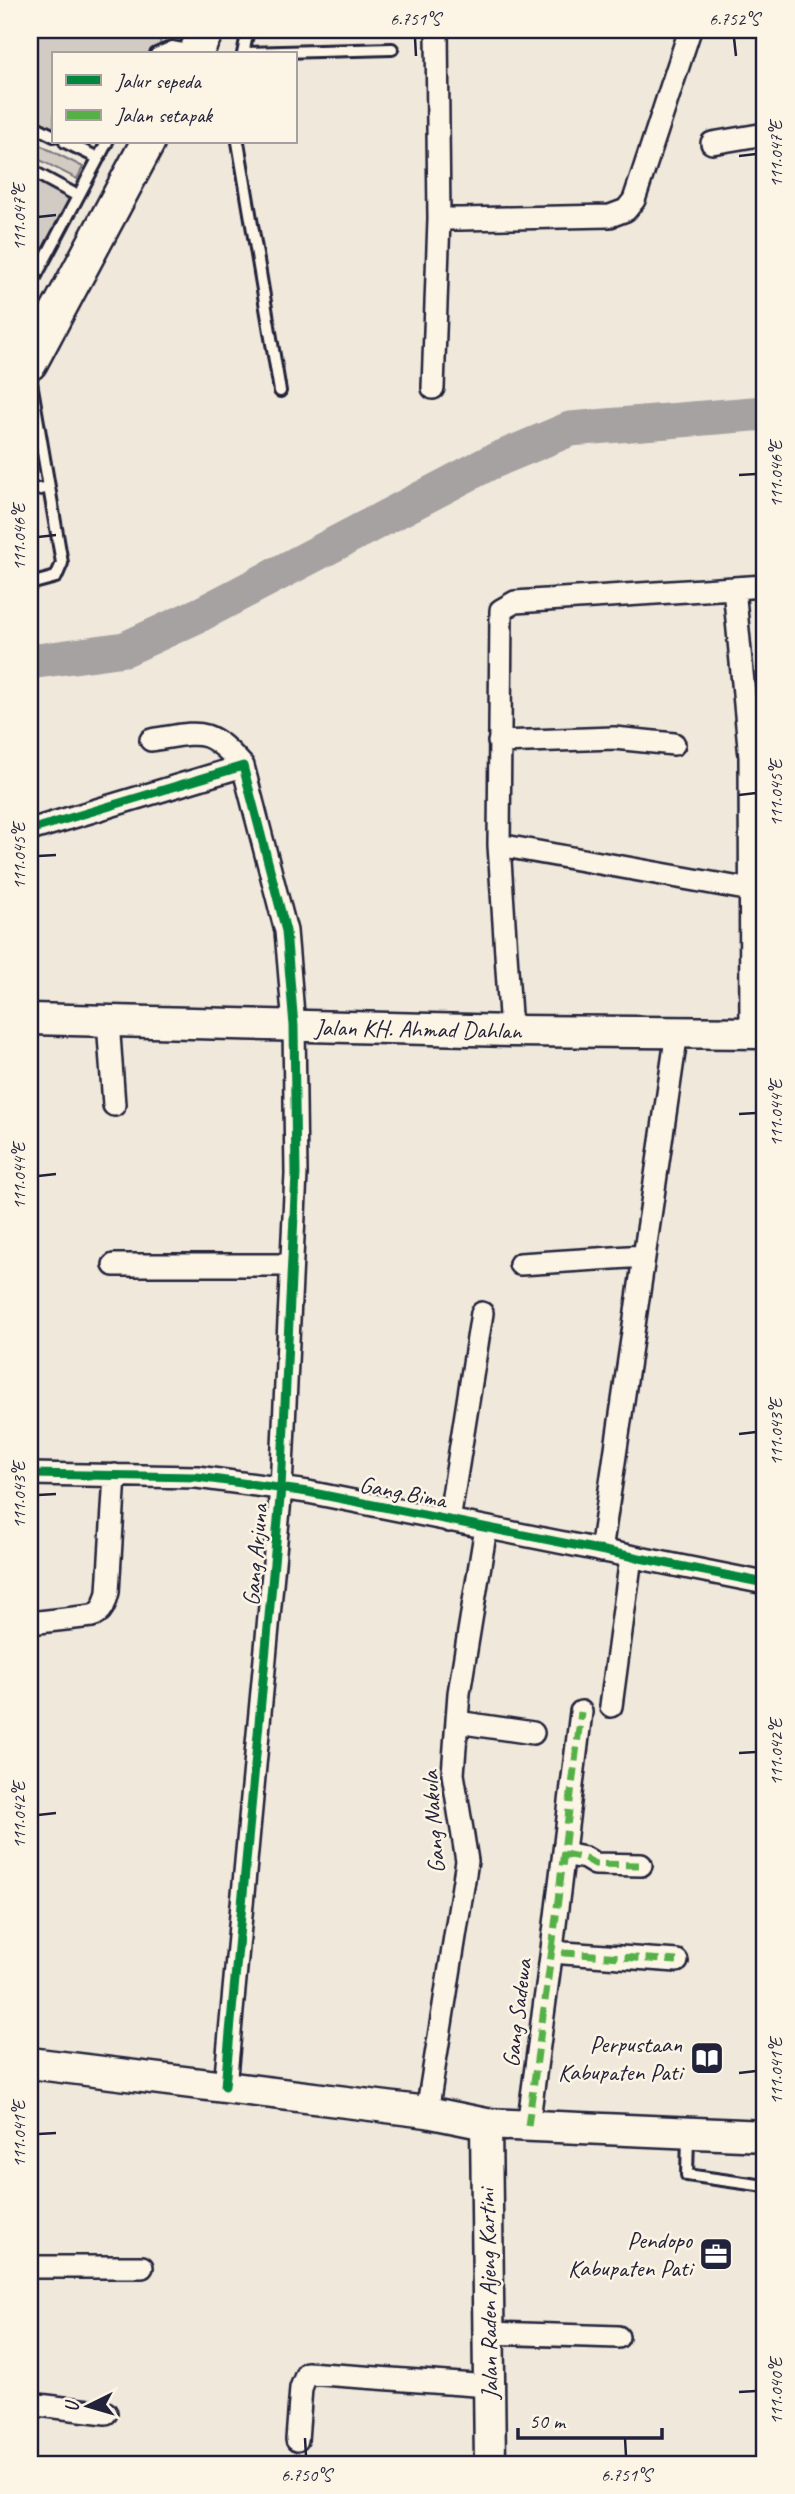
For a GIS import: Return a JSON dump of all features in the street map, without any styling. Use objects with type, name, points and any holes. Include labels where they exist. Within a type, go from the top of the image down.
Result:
[{"type":"main road","points":[[30,363],[147,144]]},
{"type":"street","points":[[433,388],[439,219],[437,30]]},
{"type":"street","points":[[439,219],[610,216],[626,210],[634,200],[690,30]]},
{"type":"street","points":[[712,143],[765,134]]},
{"type":"street","points":[[511,1031],[499,845],[500,617],[506,605],[515,601],[765,586]]},
{"type":"street","points":[[734,588],[757,736],[751,890],[758,1033]]},
{"type":"street","points":[[30,830],[243,766],[216,738],[198,732],[151,740]]},
{"type":"street","points":[[499,742],[614,738],[674,744]]},
{"type":"street","name":"Gang Arjuna","points":[[225,2086],[281,1488],[296,1174],[294,1026],[286,931],[243,766]]},
{"type":"street","points":[[499,845],[751,890]]},
{"type":"street","name":"Jalan KH. Ahmad Dahlan","points":[[30,1019],[511,1031],[758,1033]]},
{"type":"street","points":[[108,1021],[114,1105]]},
{"type":"street","points":[[601,1551],[677,1032]]},
{"type":"street","points":[[520,1264],[644,1256]]},
{"type":"street","points":[[114,1265],[291,1265]]},
{"type":"street","points":[[449,1521],[482,1312]]},
{"type":"street","name":"Gang Bima","points":[[30,1474],[198,1477],[281,1488],[765,1583]]},
{"type":"street","points":[[30,1623],[92,1616],[99,1614],[104,1606],[108,1592],[115,1475]]},
{"type":"street","name":"Gang Nakula","points":[[427,2112],[467,1860],[453,1774],[457,1722],[486,1528]]},
{"type":"street","points":[[611,1706],[631,1557]]},
{"type":"street","points":[[552,1949],[582,1712]]},
{"type":"street","points":[[457,1722],[533,1733]]},
{"type":"street","points":[[564,1854],[585,1858],[595,1864],[641,1866]]},
{"type":"street","name":"Gang Sadewa","points":[[528,2126],[552,1949],[564,1953],[677,1961]]},
{"type":"street","points":[[30,2063],[427,2112],[486,2124],[765,2136]]},
{"type":"street","name":"Jalan Raden Ajeng Kartini","points":[[486,2124],[490,2464]]},
{"type":"street","points":[[30,2267],[142,2267]]},
{"type":"street","points":[[488,2333],[618,2337]]},
{"type":"street","points":[[297,2440],[301,2388],[307,2373],[489,2386]]},
{"type":"street","points":[[30,2403],[106,2413]]},
{"type":"lane","points":[[243,52],[248,30]]},
{"type":"lane","points":[[165,52],[191,46]]},
{"type":"lane","points":[[298,52],[392,49]]},
{"type":"lane","points":[[30,124],[52,135]]},
{"type":"lane","points":[[69,144],[98,158]]},
{"type":"lane","points":[[30,287],[106,144]]},
{"type":"lane","points":[[238,144],[280,391]]},
{"type":"lane","points":[[30,170],[78,196]]},
{"type":"lane","points":[[30,376],[62,563],[56,577],[30,584]]},
{"type":"lane","points":[[30,491],[49,487]]},
{"type":"lane","points":[[689,2133],[687,2175],[765,2186]]},
{"type":"shaded area","points":[[30,30],[159,30],[161,50],[158,52],[52,52],[52,135],[30,124]]},
{"type":"shaded area","points":[[30,140],[83,167],[77,179],[30,155]]},
{"type":"shaded area","points":[[30,170],[78,196],[30,287]]},
{"type":"waterway","points":[[176,52],[188,30]]},
{"type":"waterway","points":[[30,662],[125,649],[201,614],[489,463],[570,429],[765,413]]},
{"type":"marked path","points":[[552,1949],[581,1712]]},
{"type":"marked path","points":[[564,1854],[585,1858],[595,1864],[641,1865]]},
{"type":"marked path","points":[[528,2126],[552,1949],[564,1953],[677,1961]]},
{"type":"cycle path","points":[[30,830],[243,766],[286,931],[294,1026],[296,1174],[281,1488],[225,2086]]},
{"type":"cycle path","points":[[30,1474],[197,1477],[308,1492],[765,1583]]},
{"type":"place","name":"Perpustaan Kabupaten Pati","points":[[707,2058]]},
{"type":"place","name":"Pendopo Kabupaten Pati","points":[[716,2254]]}]
